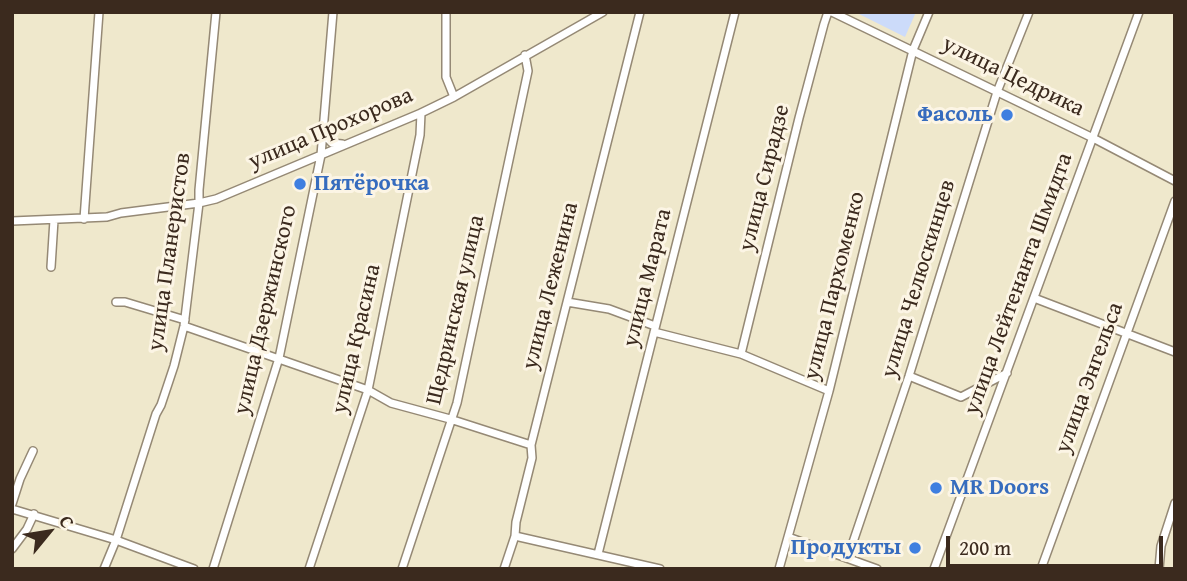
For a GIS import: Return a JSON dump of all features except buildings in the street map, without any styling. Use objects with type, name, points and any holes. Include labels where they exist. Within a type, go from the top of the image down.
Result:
[{"type":"street","points":[[84,219],[99,12]]},
{"type":"street","name":"улица Планеристов","points":[[104,569],[174,366],[185,323],[199,204],[216,12]]},
{"type":"street","name":"улица Дзержинского","points":[[213,569],[279,358],[321,155],[332,12]]},
{"type":"street","points":[[446,12],[446,77],[454,97]]},
{"type":"street","name":"улица Прохорова","points":[[12,221],[107,218],[121,213],[199,204],[216,199],[421,113],[603,12]]},
{"type":"street","name":"улица Леженина","points":[[505,569],[533,458],[531,445],[640,12]]},
{"type":"street","name":"улица Марата","points":[[598,554],[734,12]]},
{"type":"street","name":"улица Цедрика","points":[[830,12],[1093,138],[1175,181]]},
{"type":"street","name":"улица Сирадзе","points":[[741,354],[803,105],[830,12]]},
{"type":"street","name":"улица Пархоменко","points":[[779,569],[829,391],[912,50],[929,12]]},
{"type":"street","name":"улица Челюскинцев","points":[[846,558],[909,376],[997,92],[1029,12]]},
{"type":"street","name":"улица Лейтенанта Шмидта","points":[[934,569],[1139,12]]},
{"type":"street","name":"Щедринская улица","points":[[402,569],[460,390],[528,71],[525,55]]},
{"type":"street","name":"улица Красина","points":[[309,569],[368,390],[418,147],[421,113]]},
{"type":"street","points":[[323,124],[332,143],[349,143]]},
{"type":"street","name":"улица Энгельса","points":[[1041,569],[1175,201]]},
{"type":"street","points":[[51,267],[54,220]]},
{"type":"street","points":[[1034,298],[1175,352]]},
{"type":"street","points":[[116,302],[125,302],[368,390],[391,403],[531,445]]},
{"type":"street","points":[[567,302],[609,309],[654,329],[741,354],[829,391]]},
{"type":"street","points":[[909,376],[961,397],[1007,372]]},
{"type":"street","points":[[12,504],[33,452]]},
{"type":"street","points":[[1159,569],[1161,546],[1175,503]]},
{"type":"street","points":[[12,509],[116,540],[194,569]]},
{"type":"street","points":[[12,549],[34,514]]},
{"type":"street","points":[[515,536],[660,569]]},
{"type":"street","points":[[788,537],[877,569]]},
{"type":"shaded area","points":[[855,12],[916,12],[905,37]]},
{"type":"place","name":"Фасоль","points":[[1007,115]]},
{"type":"place","name":"Пятёрочка","points":[[300,184]]},
{"type":"place","name":"MR Doors","points":[[936,488]]},
{"type":"place","name":"Продукты","points":[[915,548]]}]
